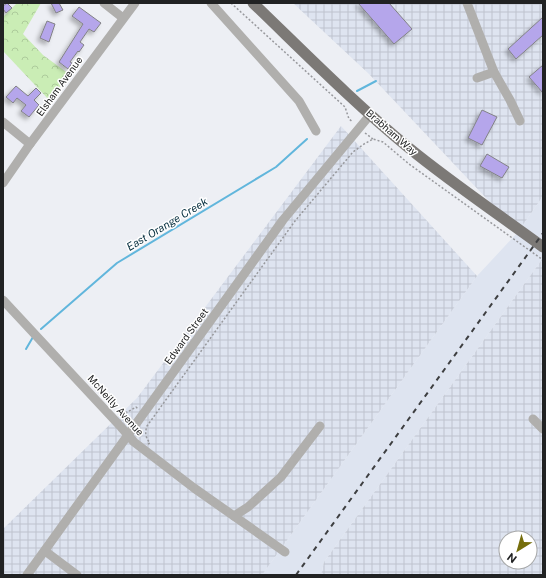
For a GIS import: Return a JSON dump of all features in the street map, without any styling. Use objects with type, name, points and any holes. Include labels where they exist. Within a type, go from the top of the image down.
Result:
[{"type":"main road","name":"Brabham Way","points":[[253,3],[370,115],[408,148],[521,231],[540,249]]},
{"type":"street","points":[[104,3],[123,18]]},
{"type":"street","name":"Elsham Avenue","points":[[3,183],[30,144],[135,3]]},
{"type":"street","points":[[211,3],[299,101],[316,131]]},
{"type":"street","points":[[467,3],[494,72],[520,121]]},
{"type":"street","points":[[478,78],[494,72]]},
{"type":"street","name":"Edward Street","points":[[27,575],[283,220],[370,115]]},
{"type":"street","points":[[3,122],[30,144]]},
{"type":"street","name":"McNeilly Avenue","points":[[3,300],[43,341],[134,442],[194,488],[285,552]]},
{"type":"street","points":[[534,419],[543,429]]},
{"type":"street","points":[[234,516],[281,478],[320,426]]},
{"type":"street","points":[[45,551],[77,575]]},
{"type":"path","points":[[231,3],[345,106],[349,119],[373,139],[383,142],[409,164],[516,241],[540,249],[543,260]]},
{"type":"path","points":[[143,450],[150,442],[146,438],[145,431],[147,426],[295,221],[353,152],[373,139]]},
{"type":"shaded area","points":[[293,3],[543,3],[543,196],[518,232],[369,74]]},
{"type":"shaded area","points":[[341,126],[477,276],[262,575],[3,575],[3,529],[137,398]]},
{"type":"shaded area","points":[[543,196],[543,258],[324,562],[321,575],[262,575],[477,276],[518,232]]},
{"type":"shaded area","points":[[543,258],[543,575],[321,575],[324,562]]},
{"type":"green space","points":[[17,3],[41,3],[23,34],[43,55],[69,74],[50,101],[3,51],[3,17]]},
{"type":"building","points":[[7,3],[12,8],[6,13],[3,6]]},
{"type":"building","points":[[51,3],[59,3],[63,10],[56,13]]},
{"type":"building","points":[[358,3],[389,3],[412,29],[394,44]]},
{"type":"building","points":[[79,7],[101,23],[94,32],[89,29],[80,42],[84,45],[70,62],[72,63],[68,69],[59,62],[83,24],[72,16]]},
{"type":"building","points":[[543,17],[543,35],[516,59],[508,49]]},
{"type":"building","points":[[47,21],[55,24],[49,42],[40,38]]},
{"type":"building","points":[[543,65],[543,93],[529,77]]},
{"type":"building","points":[[16,86],[28,96],[36,88],[41,93],[34,100],[39,105],[29,117],[21,111],[26,105],[17,98],[13,103],[6,97]]},
{"type":"building","points":[[482,110],[497,117],[482,145],[468,138]]},
{"type":"building","points":[[487,154],[509,167],[502,178],[480,166]]},
{"type":"waterway","name":"East Orange Creek","points":[[357,91],[376,81]]},
{"type":"waterway","name":"East Orange Creek","points":[[41,329],[117,263],[276,167],[307,139]]},
{"type":"waterway","name":"East Orange Creek","points":[[26,349],[33,337]]},
{"type":"railway","points":[[296,575],[543,233]]}]
